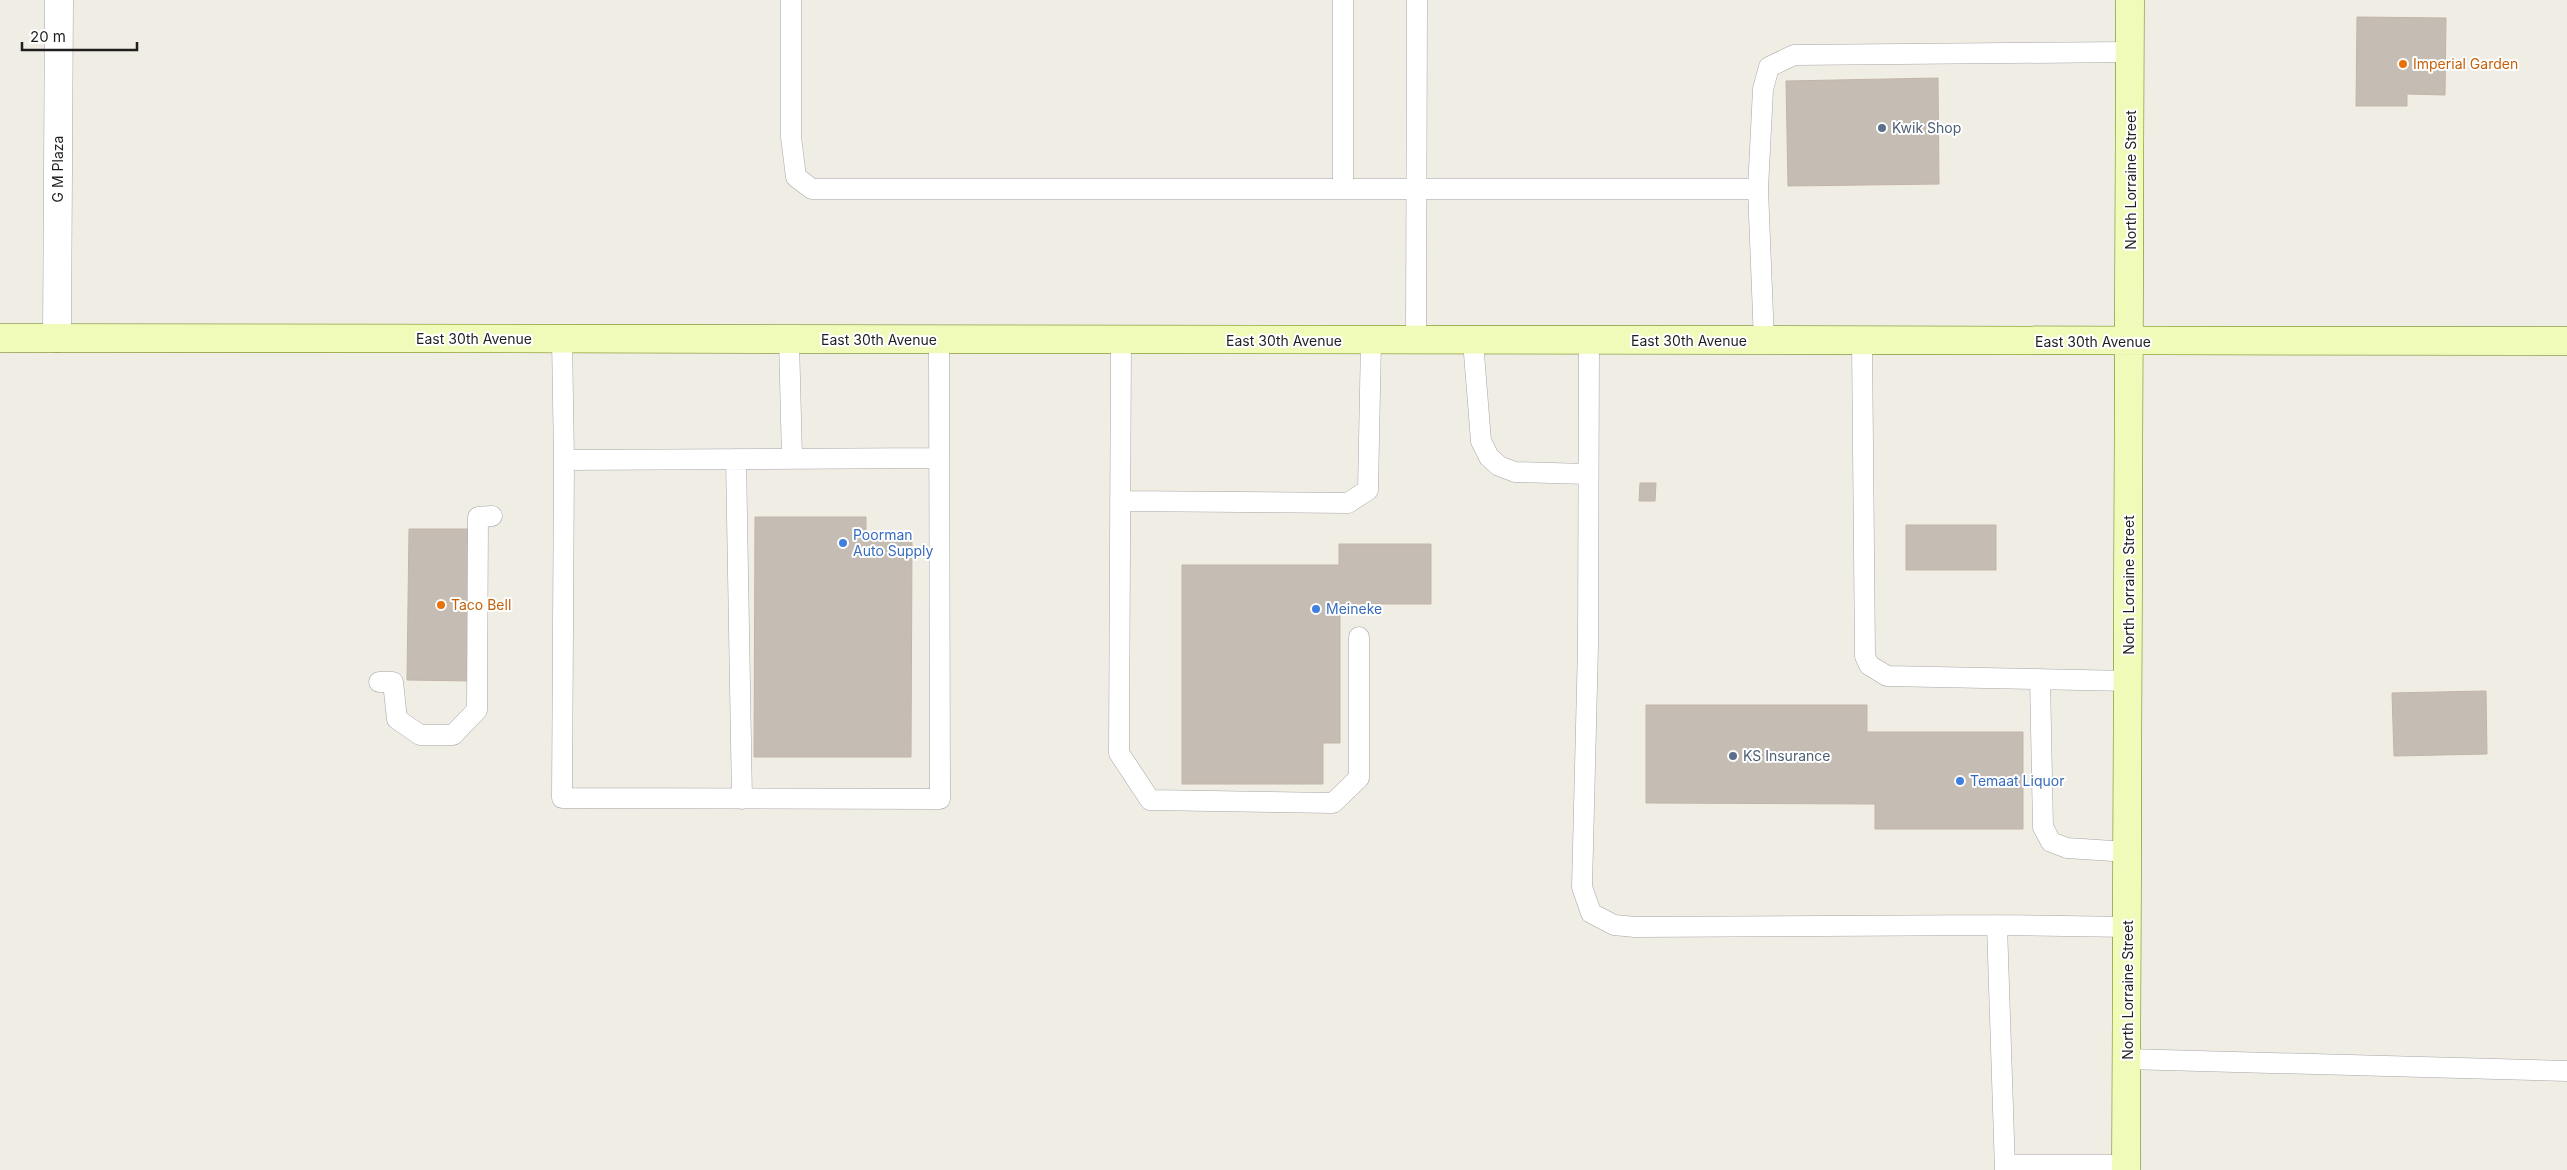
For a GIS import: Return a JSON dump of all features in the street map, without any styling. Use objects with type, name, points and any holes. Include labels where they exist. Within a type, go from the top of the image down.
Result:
[{"type":"main road","name":"North Lorraine Street","points":[[2126,1168],[2131,342],[2130,0]]},
{"type":"main road","name":"East 30th Avenue","points":[[0,338],[1862,342],[2567,341]]},
{"type":"street","name":"G M Plaza","points":[[57,338],[59,0]]},
{"type":"lane","points":[[791,0],[791,137],[796,177],[812,190],[1758,189]]},
{"type":"lane","points":[[1343,0],[1343,188]]},
{"type":"lane","points":[[1416,341],[1417,0]]},
{"type":"lane","points":[[1764,341],[1758,189],[1763,89],[1769,67],[1794,55],[2130,52]]},
{"type":"lane","points":[[562,339],[564,460],[562,798],[742,799],[940,799],[939,340]]},
{"type":"lane","points":[[789,340],[792,458]]},
{"type":"lane","points":[[1121,340],[1119,753],[1150,800],[1333,803],[1359,778],[1359,637]]},
{"type":"lane","points":[[1120,501],[1348,503],[1368,490],[1371,341]]},
{"type":"lane","points":[[1473,341],[1481,441],[1489,457],[1499,466],[1515,472],[1588,474]]},
{"type":"lane","points":[[1589,341],[1588,656],[1582,887],[1592,914],[1614,925],[1635,927],[1996,925],[2128,927]]},
{"type":"lane","points":[[1862,342],[1865,656],[1869,665],[1887,676],[2129,681]]},
{"type":"lane","points":[[564,460],[939,458]]},
{"type":"lane","points":[[736,459],[742,799]]},
{"type":"lane","points":[[379,682],[393,682],[397,719],[420,735],[453,735],[477,710],[478,517],[492,516]]},
{"type":"lane","points":[[2040,679],[2042,827],[2051,842],[2067,848],[2128,852]]},
{"type":"lane","points":[[1996,925],[2005,1168],[2126,1168]]},
{"type":"lane","points":[[2127,1058],[2567,1070]]},
{"type":"building","points":[[2357,17],[2446,18],[2445,95],[2407,94],[2407,106],[2356,106]]},
{"type":"building","points":[[1938,78],[1939,184],[1788,186],[1786,81]]},
{"type":"building","points":[[1640,483],[1656,483],[1655,501],[1639,501]]},
{"type":"building","points":[[755,517],[866,517],[866,540],[912,540],[911,757],[754,757]]},
{"type":"building","points":[[1906,525],[1996,525],[1996,570],[1906,570]]},
{"type":"building","name":"Taco Bell","points":[[409,529],[475,529],[473,681],[407,680]]},
{"type":"building","points":[[1339,544],[1431,544],[1431,604],[1340,604],[1340,743],[1323,743],[1323,784],[1182,784],[1182,565],[1339,565]]},
{"type":"building","points":[[2486,691],[2487,754],[2394,756],[2392,693]]},
{"type":"building","points":[[1646,705],[1867,705],[1867,732],[2023,732],[2023,829],[1875,829],[1875,804],[1646,803]]},
{"type":"place","name":"Imperial Garden","points":[[2403,64]]},
{"type":"place","name":"Kwik Shop","points":[[1882,128]]},
{"type":"place","name":"Poorman Auto Supply","points":[[843,543]]},
{"type":"place","name":"Taco Bell","points":[[441,605]]},
{"type":"place","name":"Meineke","points":[[1316,609]]},
{"type":"place","name":"KS Insurance","points":[[1733,756]]},
{"type":"place","name":"Temaat Liquor","points":[[1960,781]]}]
